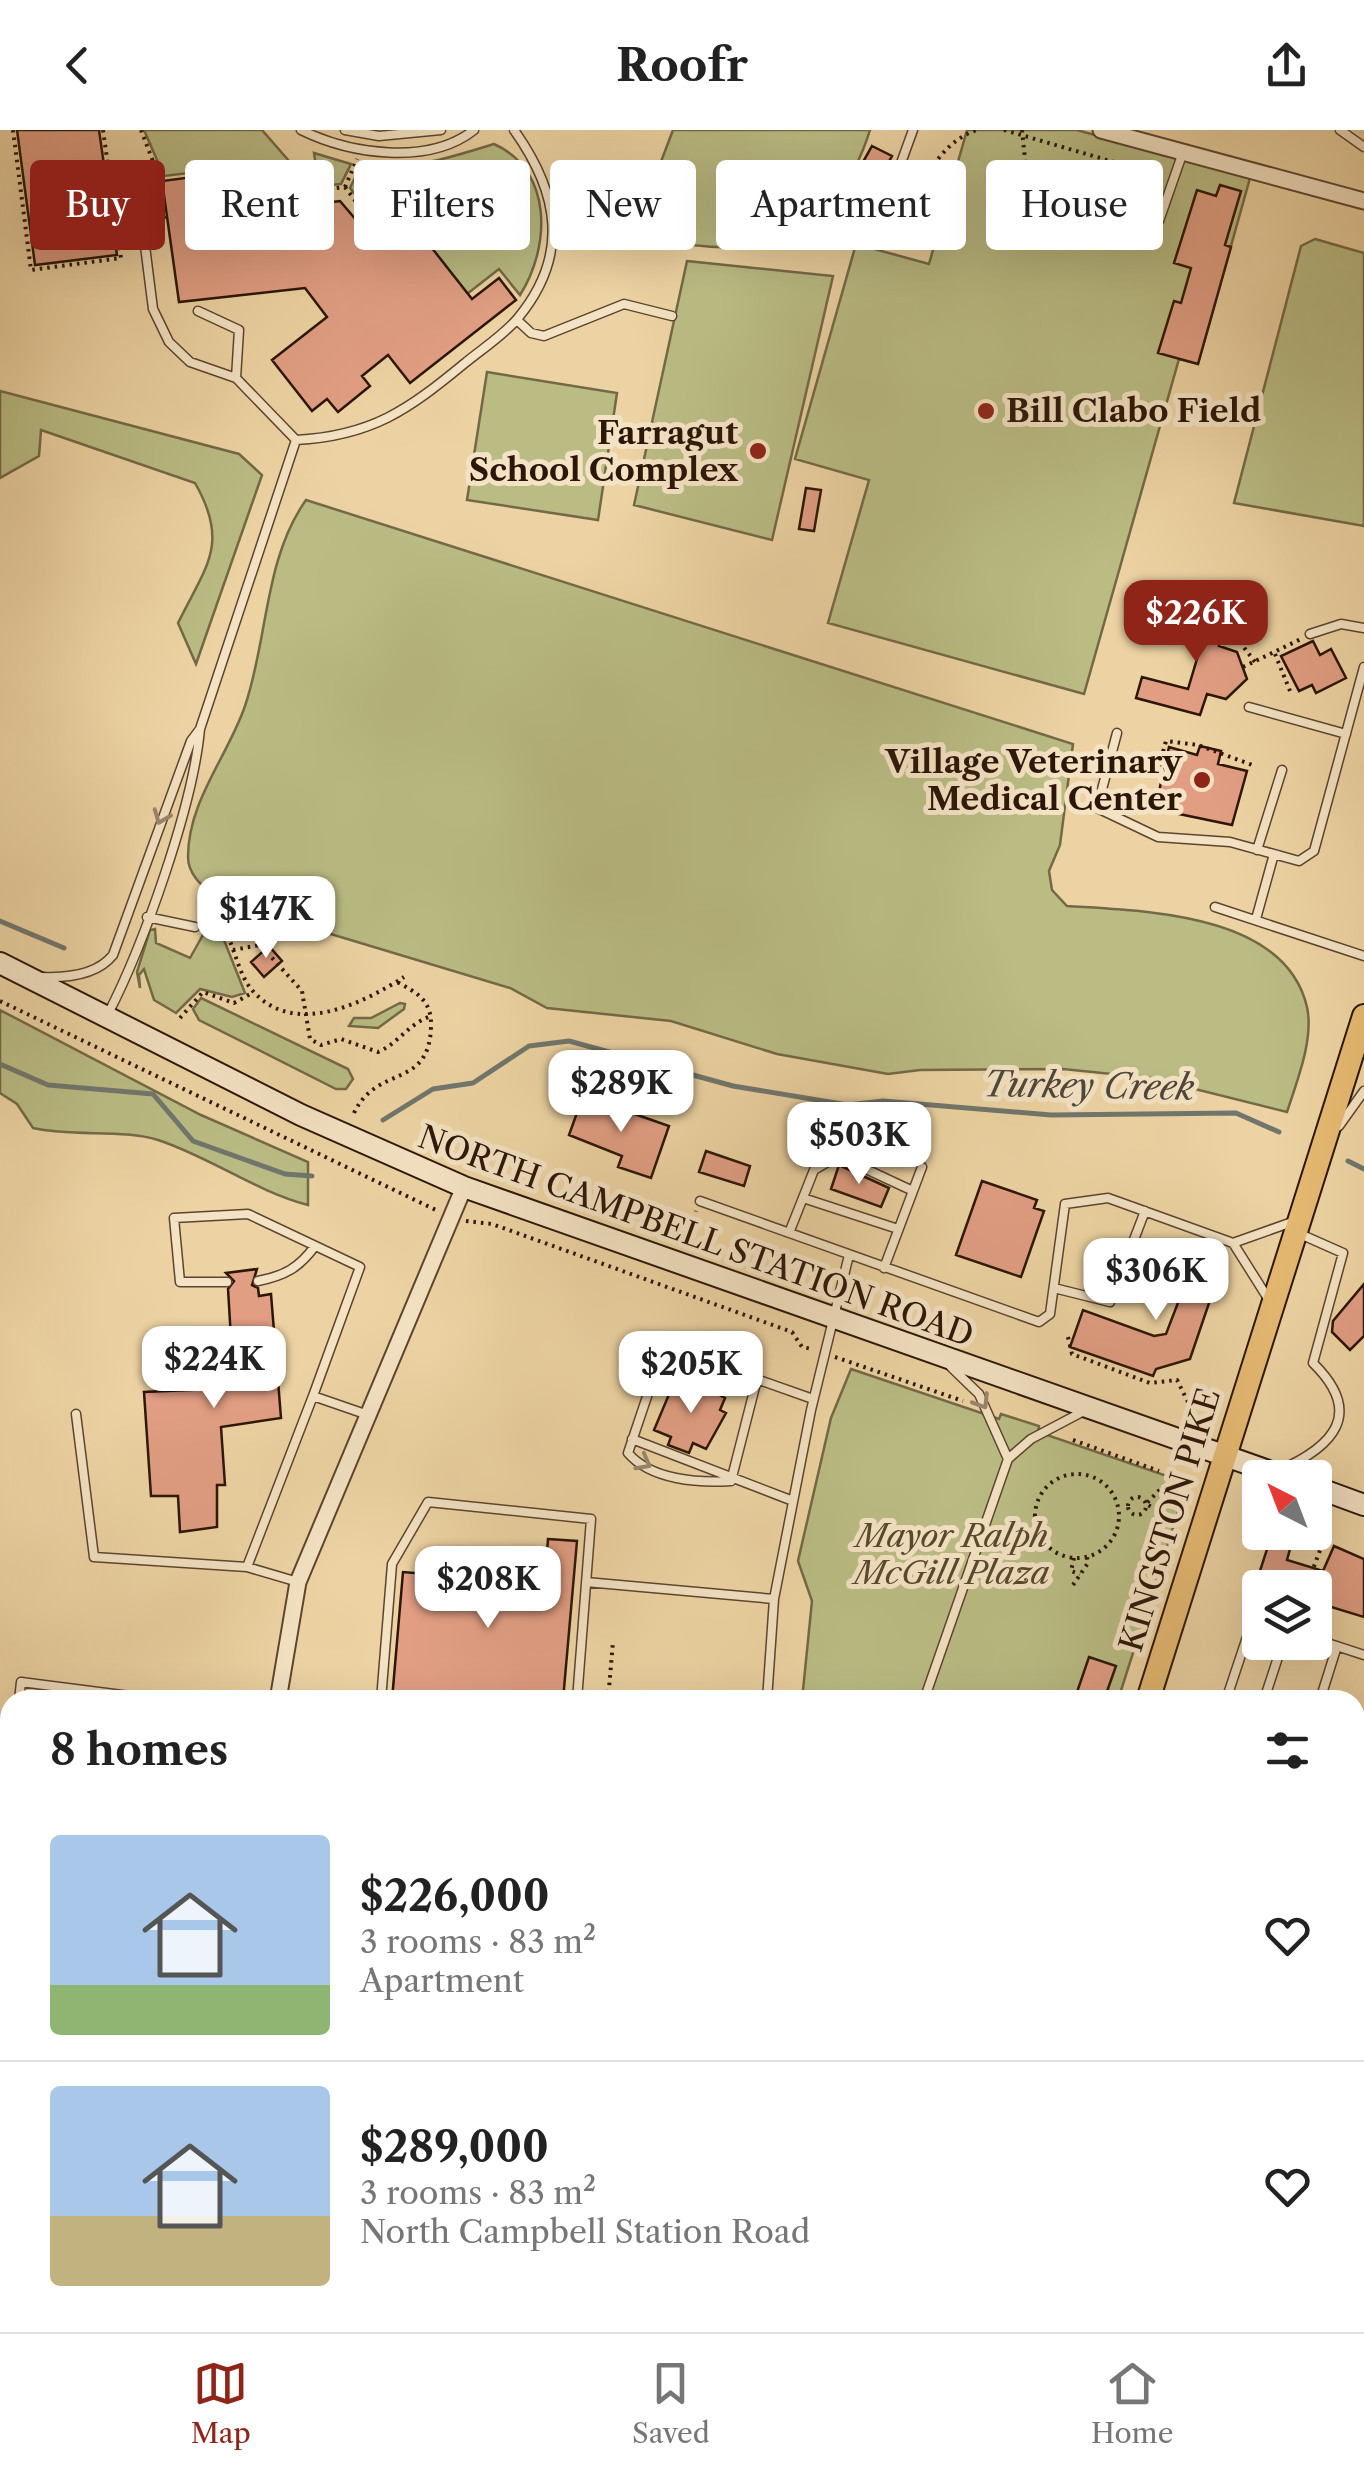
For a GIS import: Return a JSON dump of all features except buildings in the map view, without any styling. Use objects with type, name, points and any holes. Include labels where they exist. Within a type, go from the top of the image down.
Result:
[{"type":"main road","name":"NORTH CAMPBELL STATION ROAD","points":[[0,963],[300,1116],[464,1187],[1242,1461]]},
{"type":"main road","name":"KINGSTON PIKE","points":[[1151,1690],[1364,1016]]},
{"type":"main road","points":[[1332,1493],[1364,1505]]},
{"type":"street","points":[[1101,130],[1364,201]]},
{"type":"street","points":[[280,1690],[298,1582],[464,1187]]},
{"type":"lane","points":[[301,130],[372,151],[430,149],[474,130]]},
{"type":"lane","points":[[344,130],[379,136],[441,130]]},
{"type":"lane","points":[[145,250],[153,309],[169,342],[190,362],[236,378],[296,440],[340,437],[384,422],[418,402],[517,320],[543,279],[554,238],[551,196],[514,130]]},
{"type":"lane","points":[[903,160],[914,130]]},
{"type":"lane","points":[[1340,130],[1364,146]]},
{"type":"lane","points":[[1163,210],[1183,152]]},
{"type":"lane","points":[[517,320],[531,333],[544,336],[624,304],[672,316]]},
{"type":"lane","points":[[198,311],[240,330],[236,378]]},
{"type":"lane","points":[[26,976],[76,975],[108,962],[113,955],[170,794],[200,729],[296,440]]},
{"type":"lane","points":[[1310,634],[1341,624],[1364,628]]},
{"type":"lane","points":[[1116,733],[1097,808],[1158,837],[1230,842],[1300,861],[1314,851],[1364,666]]},
{"type":"lane","points":[[1249,707],[1346,734]]},
{"type":"lane","points":[[108,1016],[147,918],[197,760],[200,729]]},
{"type":"lane","points":[[1258,850],[1282,770]]},
{"type":"lane","points":[[1256,920],[1274,854]]},
{"type":"lane","points":[[1215,907],[1364,956]]},
{"type":"lane","points":[[147,918],[195,927]]},
{"type":"lane","points":[[1318,1154],[1364,1091]]},
{"type":"lane","points":[[789,1233],[818,1165],[838,1156],[913,1191]]},
{"type":"lane","points":[[884,1268],[922,1167]]},
{"type":"lane","points":[[803,1198],[898,1229]]},
{"type":"lane","points":[[700,1201],[1040,1322],[1050,1314],[1065,1204],[1108,1198],[1234,1243],[1295,1226],[1343,1253],[1313,1363],[1348,1390]]},
{"type":"lane","points":[[1054,1288],[1110,1302],[1145,1212]]},
{"type":"lane","points":[[227,1282],[180,1282],[174,1218],[248,1214],[360,1268],[247,1567]]},
{"type":"lane","points":[[1234,1243],[1271,1304]]},
{"type":"lane","points":[[258,1281],[282,1277],[302,1263],[314,1246]]},
{"type":"lane","points":[[768,1690],[774,1598],[831,1319],[849,1255]]},
{"type":"lane","points":[[640,1338],[814,1399]]},
{"type":"lane","points":[[664,1346],[628,1453],[637,1462],[698,1483],[731,1480]]},
{"type":"lane","points":[[939,1356],[979,1394],[1008,1460]]},
{"type":"lane","points":[[731,1480],[758,1379]]},
{"type":"lane","points":[[313,1396],[368,1415]]},
{"type":"lane","points":[[1308,1460],[1323,1452],[1343,1428],[1351,1405]]},
{"type":"lane","points":[[928,1690],[1008,1460],[1031,1439],[1090,1408]]},
{"type":"lane","points":[[76,1414],[94,1556],[247,1567],[298,1582]]},
{"type":"lane","points":[[632,1439],[793,1501]]},
{"type":"lane","points":[[382,1690],[392,1564],[428,1502],[591,1519],[578,1690]]},
{"type":"lane","points":[[586,1582],[774,1598]]},
{"type":"lane","points":[[1332,1644],[1364,1655]]},
{"type":"lane","points":[[1323,1690],[1337,1646]]},
{"type":"lane","points":[[1229,1690],[1242,1652]]},
{"type":"lane","points":[[1267,1690],[1276,1660]]},
{"type":"lane","points":[[21,1690],[22,1682],[83,1690]]},
{"type":"path","points":[[13,130],[32,270],[121,258],[120,250]]},
{"type":"path","points":[[103,130],[107,160]]},
{"type":"path","points":[[141,130],[152,160]]},
{"type":"path","points":[[939,160],[949,144],[977,130]]},
{"type":"path","points":[[1004,130],[1173,180]]},
{"type":"path","points":[[1021,133],[1025,160]]},
{"type":"path","points":[[345,187],[358,159]]},
{"type":"path","points":[[334,188],[345,187]]},
{"type":"path","points":[[345,187],[354,199]]},
{"type":"path","points":[[1226,624],[1255,662]]},
{"type":"path","points":[[1242,668],[1310,634]]},
{"type":"path","points":[[1274,652],[1290,691]]},
{"type":"path","points":[[1136,769],[1157,774],[1166,741],[1198,744],[1255,766]]},
{"type":"path","points":[[195,927],[226,936],[254,992],[278,1009],[307,1015],[347,1005],[404,977]]},
{"type":"path","points":[[233,950],[260,945],[302,991],[314,1043],[341,1038],[378,1052],[390,1046],[408,1026],[431,1016]]},
{"type":"path","points":[[354,1114],[367,1092],[424,1062],[430,1052],[431,1016],[422,995],[396,982]]},
{"type":"path","points":[[180,1018],[203,992],[234,1003],[254,992]]},
{"type":"path","points":[[686,1240],[695,1214]]},
{"type":"path","points":[[1068,1337],[1072,1354],[1150,1382],[1177,1380],[1190,1406]]},
{"type":"path","points":[[1073,1440],[1159,1471]]},
{"type":"path","points":[[1082,1474],[1106,1486],[1118,1509],[1115,1534],[1108,1544],[1087,1557],[1055,1552],[1041,1538],[1036,1525],[1035,1512],[1046,1488],[1069,1475],[1082,1474]]},
{"type":"path","points":[[1129,1507],[1138,1514],[1170,1479]]},
{"type":"path","points":[[1118,1509],[1129,1507],[1136,1497],[1176,1520]]},
{"type":"path","points":[[1036,1525],[1026,1529],[1028,1536],[1030,1540],[1041,1538]]},
{"type":"path","points":[[1001,1543],[1028,1536]]},
{"type":"path","points":[[1073,1585],[1087,1557]]},
{"type":"path","points":[[1074,1558],[1071,1571],[1080,1574]]},
{"type":"path","points":[[609,1690],[613,1642]]},
{"type":"green space","points":[[144,130],[262,130],[288,160],[185,160],[185,173],[165,176],[165,160],[157,160]]},
{"type":"green space","points":[[673,130],[870,130],[858,160],[716,160],[716,247],[696,245],[696,160],[662,160]]},
{"type":"green space","name":"Bill Clabo Field","points":[[967,130],[1077,130],[1250,178],[1198,364],[1179,359],[1084,694],[828,623],[869,480],[795,459],[854,250],[878,250],[929,264],[933,250],[966,250],[966,160],[958,160]]},
{"type":"green space","points":[[494,144],[518,160],[436,160]]},
{"type":"green space","points":[[314,153],[351,164],[341,184],[334,185],[334,160],[315,160]]},
{"type":"green space","points":[[530,176],[541,212],[541,234],[530,276],[520,295],[499,269],[467,294],[433,250],[530,250]]},
{"type":"green space","points":[[1315,239],[1364,253],[1364,526],[1234,503],[1301,246]]},
{"type":"green space","points":[[687,261],[833,276],[772,540],[634,505]]},
{"type":"green space","points":[[487,372],[617,393],[598,520],[467,500]]},
{"type":"green space","points":[[0,391],[239,454],[262,475],[196,664],[178,623],[205,570],[212,539],[211,523],[195,483],[41,430],[39,456],[0,478]]},
{"type":"green space","points":[[306,500],[1073,744],[1060,845],[1049,871],[1052,890],[1067,906],[1170,915],[1207,923],[1241,935],[1271,952],[1293,976],[1309,1019],[1303,1060],[1287,1112],[1151,1078],[1063,1069],[920,1070],[888,1074],[777,1054],[671,1021],[547,1008],[510,988],[218,900],[191,870],[190,836],[202,798],[245,706],[274,573],[292,523]]},
{"type":"green space","points":[[155,929],[156,943],[190,958],[204,933],[224,940],[245,993],[232,997],[200,989],[176,1013],[154,1000],[144,969],[139,975],[140,988],[137,972],[150,930]]},
{"type":"green space","points":[[201,998],[348,1069],[353,1079],[346,1089],[336,1089],[199,1020],[193,1009]]},
{"type":"green space","points":[[405,1004],[404,1009],[378,1028],[349,1026],[354,1018],[371,1018]]},
{"type":"green space","points":[[0,1010],[201,1115],[308,1162],[308,1205],[158,1140],[33,1128],[17,1104],[0,1093]]},
{"type":"green space","name":"Mayor Ralph McGill Plaza","points":[[851,1369],[999,1419],[1001,1414],[1039,1426],[1038,1432],[1167,1476],[1178,1492],[1178,1512],[1121,1690],[803,1690],[812,1601],[798,1561],[831,1418]]},
{"type":"waterway","points":[[0,921],[64,948]]},
{"type":"waterway","name":"Turkey Creek","points":[[383,1120],[433,1089],[473,1083],[529,1046],[569,1041],[733,1086],[848,1105],[883,1101],[1051,1115],[1236,1113],[1279,1132]]},
{"type":"waterway","name":"Turkey Creek","points":[[0,1064],[48,1085],[153,1094],[193,1141],[285,1174],[312,1176]]},
{"type":"waterway","name":"Turkey Creek","points":[[1348,1161],[1364,1169]]},
{"type":"place","name":"Bill Clabo Field","points":[[986,411]]},
{"type":"place","name":"Farragut School Complex","points":[[758,451]]},
{"type":"place","name":"Village Veterinary Medical Center","points":[[1202,780]]}]
